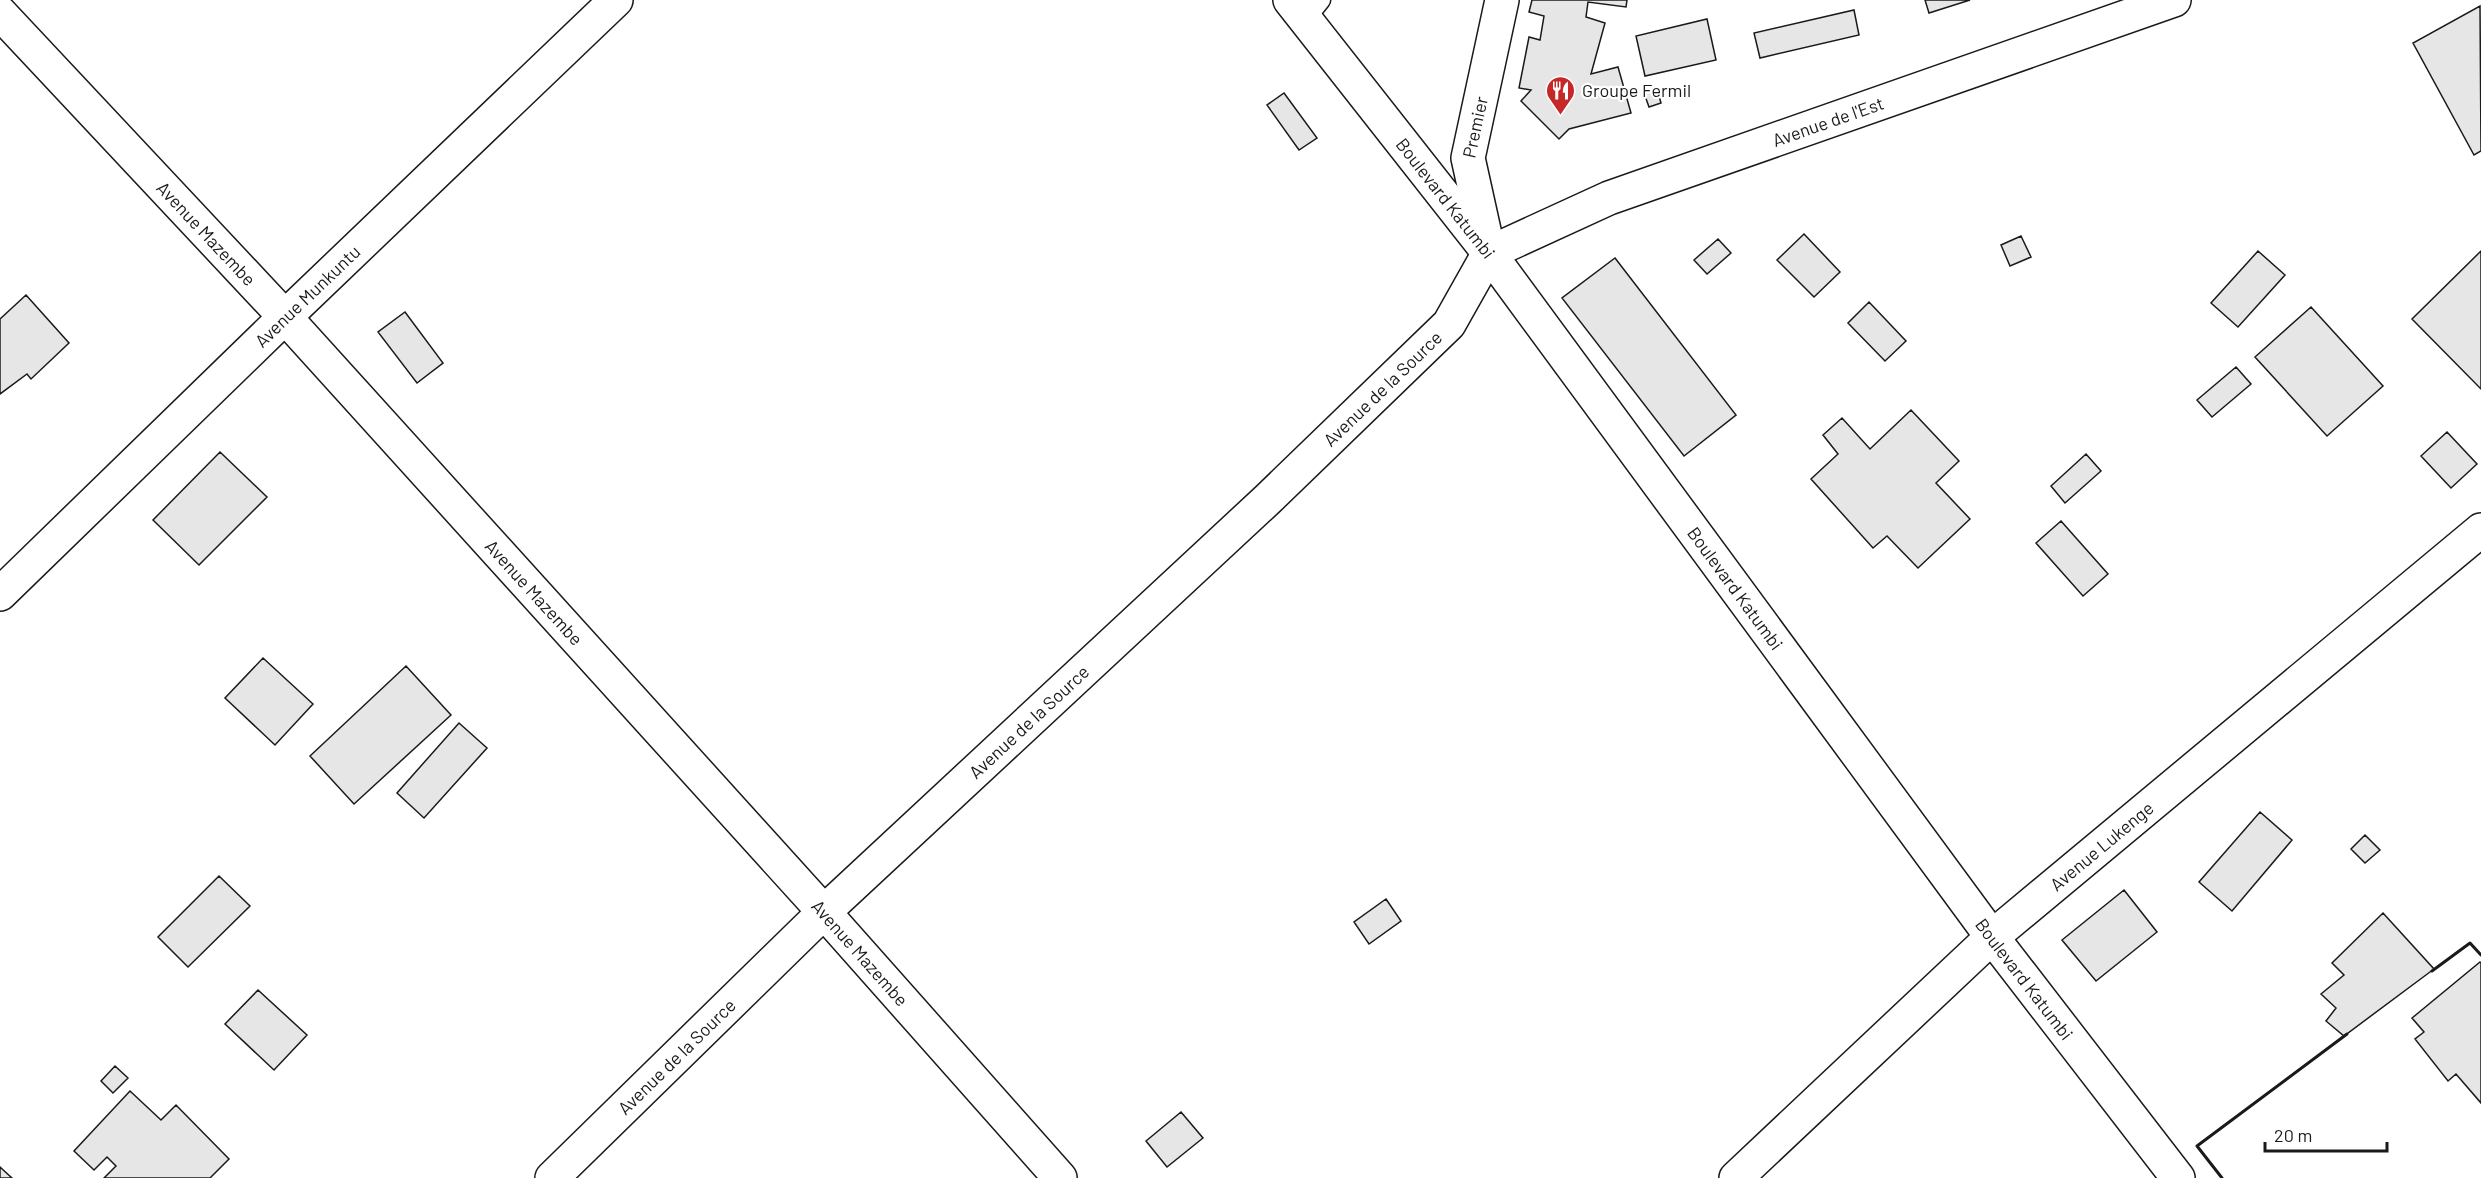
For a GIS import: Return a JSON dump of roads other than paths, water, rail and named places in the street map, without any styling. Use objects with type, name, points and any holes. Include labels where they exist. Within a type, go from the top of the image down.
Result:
[{"type":"street","name":"Avenue Munkuntu","points":[[0,594],[616,0]]},
{"type":"street","name":"Avenue de l'Est","points":[[1489,253],[1609,198],[2174,0]]},
{"type":"street","name":"Premier","points":[[1489,253],[1468,158],[1501,1]]},
{"type":"street","name":"Boulevard Katumbi","points":[[1305,6],[1992,937],[2178,1178]]},
{"type":"street","name":"Avenue Mazembe","points":[[0,13],[285,317],[824,912],[1060,1178]]},
{"type":"street","name":"Avenue de la Source","points":[[552,1178],[824,912],[1268,499],[1449,324],[1489,253]]},
{"type":"street","name":"Avenue Lukenge","points":[[1736,1178],[1992,937],[2481,530]]},
{"type":"place","name":"Groupe Fermil","points":[[1561,116]]}]
